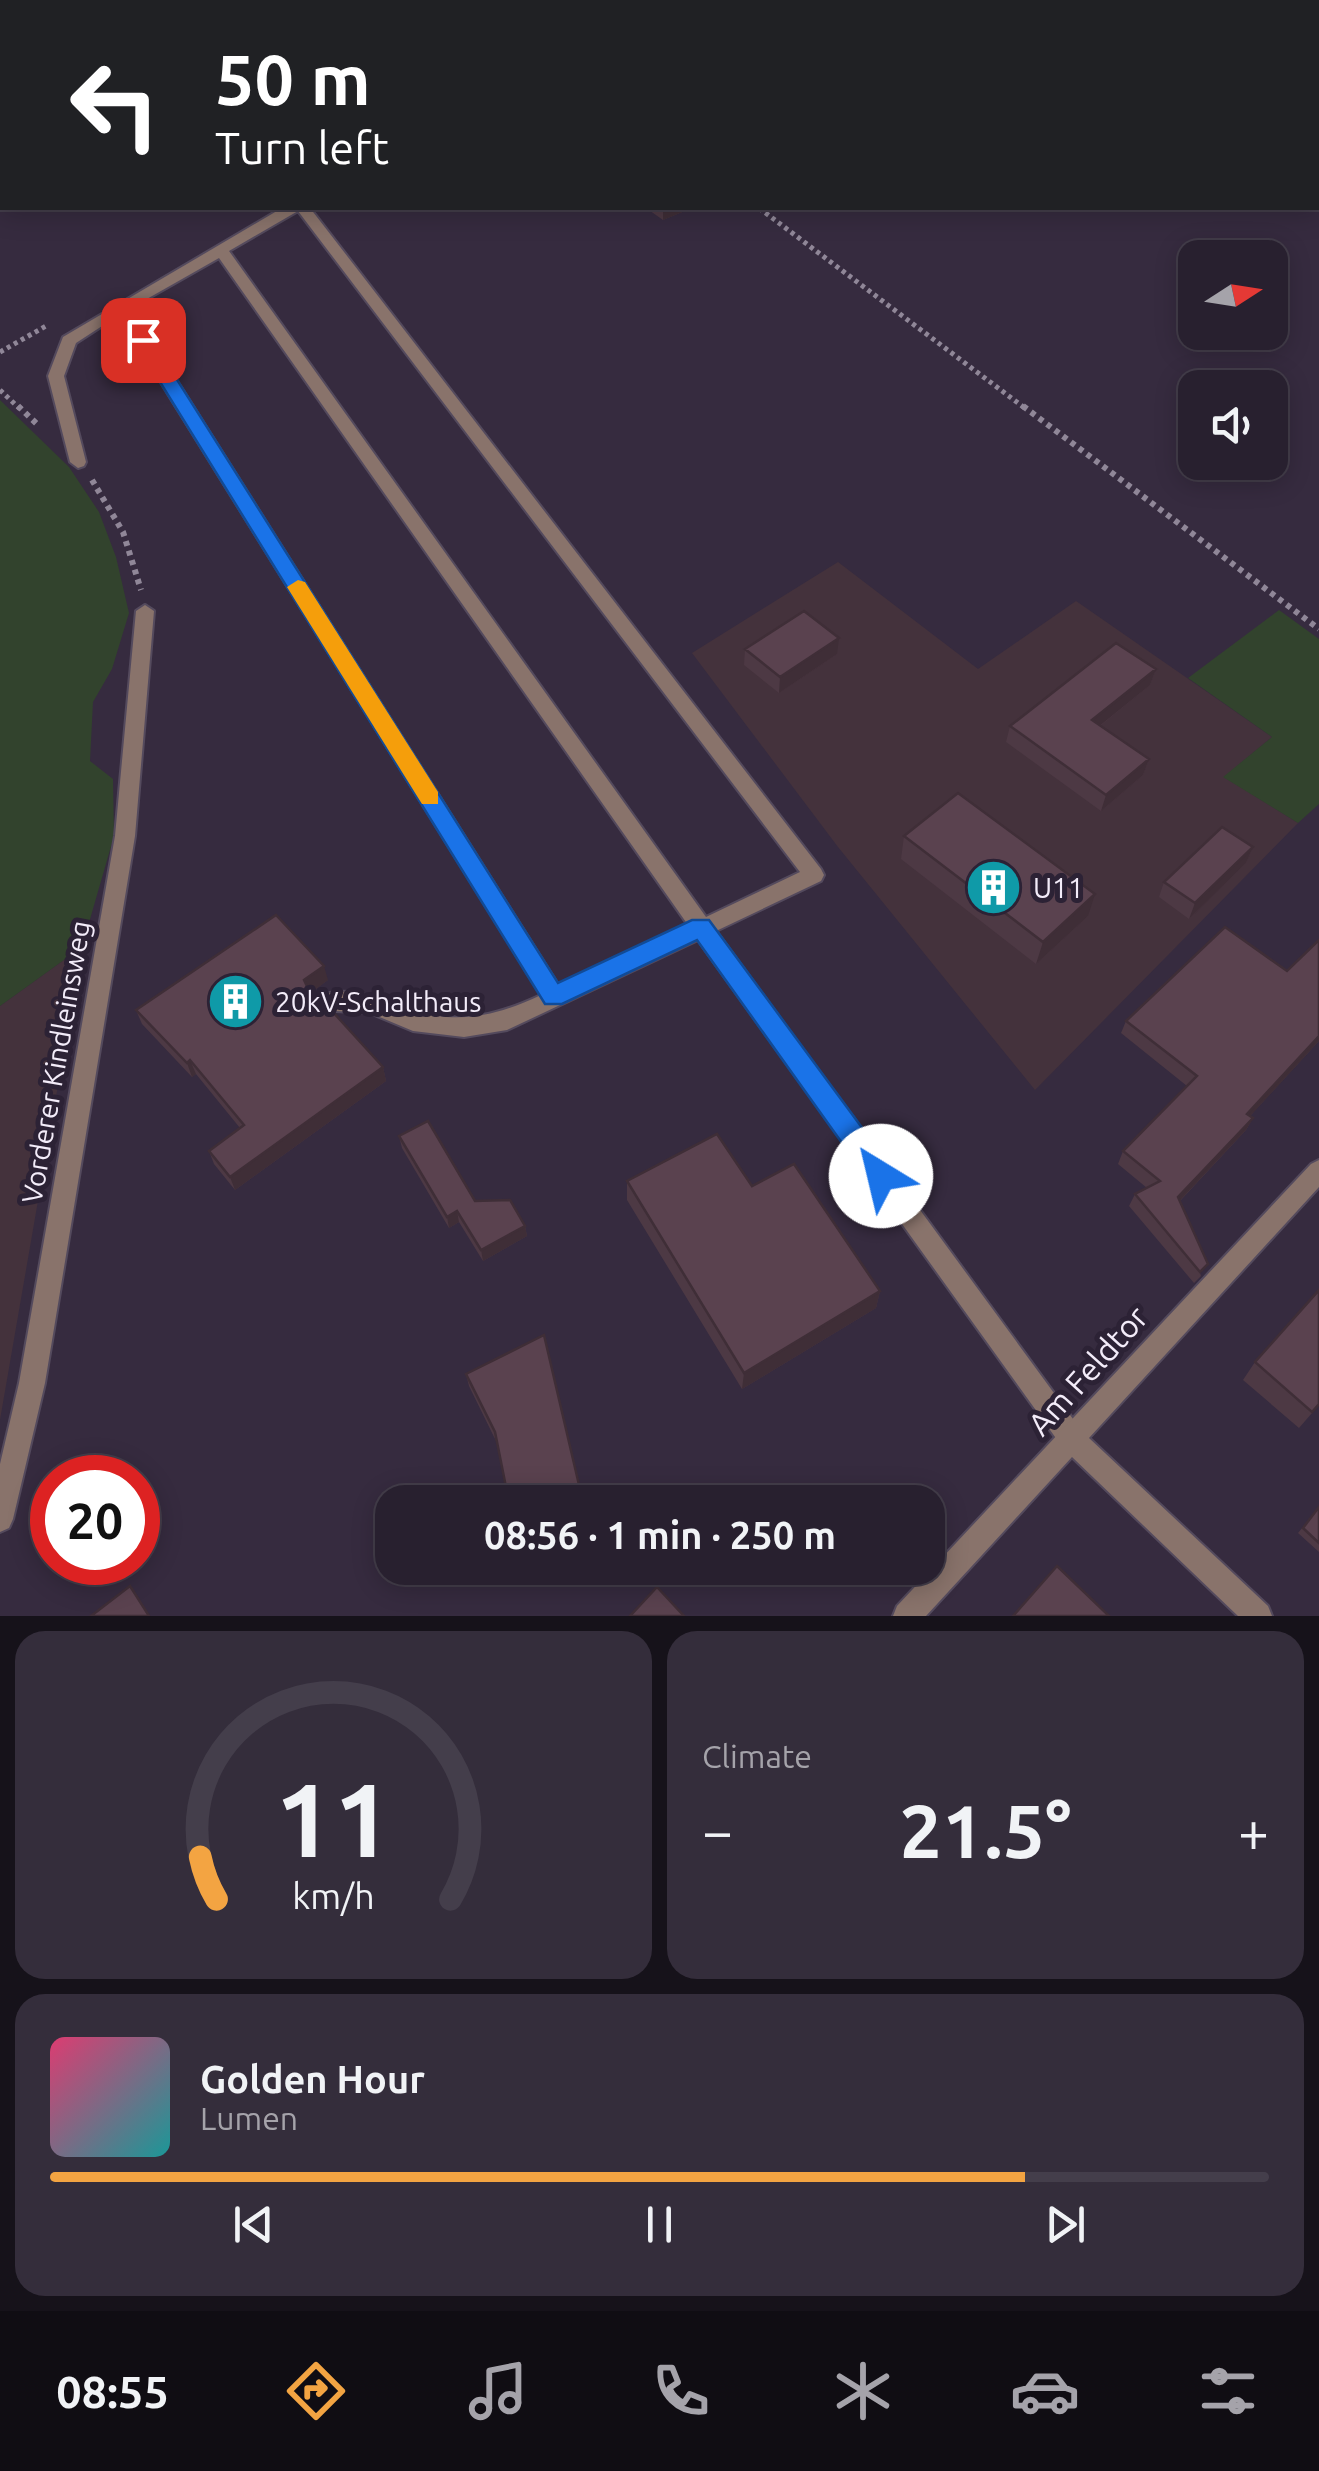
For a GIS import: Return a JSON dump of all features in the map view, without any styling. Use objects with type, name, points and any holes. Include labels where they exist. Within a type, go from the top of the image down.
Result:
[{"type":"street","points":[[78,462],[56,376],[69,340],[289,210]]},
{"type":"street","points":[[305,210],[814,876],[508,1021],[464,1028],[413,1022],[372,1004],[327,1003]]},
{"type":"street","points":[[220,250],[701,927],[1072,1439],[1258,1616]]},
{"type":"street","points":[[122,307],[554,996]]},
{"type":"street","name":"Vorderer Kindleinsweg","points":[[0,1519],[32,1382],[125,836],[145,611]]},
{"type":"street","name":"Am Feldtor","points":[[907,1616],[1319,1171]]},
{"type":"path","points":[[762,210],[1319,629]]},
{"type":"shaded area","points":[[838,562],[978,669],[1076,601],[1272,737],[1224,777],[1298,823],[1035,1090],[838,847],[692,653]]},
{"type":"shaded area","points":[[82,947],[0,1420],[0,1006]]},
{"type":"green space","points":[[0,400],[69,467],[99,512],[116,557],[129,613],[112,669],[93,702],[90,761],[113,779],[114,836],[82,947],[0,1006]]},
{"type":"green space","points":[[1279,610],[1319,639],[1319,804],[1298,823],[1223,777],[1272,737],[1188,678]]},
{"type":"building","points":[[804,611],[839,638],[780,677],[745,649]]},
{"type":"building","points":[[1116,643],[1156,669],[1092,720],[1149,759],[1106,795],[1010,726]]},
{"type":"building","name":"U11","points":[[958,793],[1095,894],[1043,942],[904,836]]},
{"type":"building","points":[[1222,827],[1253,847],[1195,903],[1164,882]]},
{"type":"building","points":[[276,915],[324,966],[304,980],[312,997],[322,1000],[383,1067],[230,1177],[209,1151],[244,1125],[190,1060],[187,1063],[136,1010]]},
{"type":"building","points":[[1225,927],[1287,971],[1319,940],[1319,1036],[1247,1114],[1253,1118],[1178,1197],[1208,1264],[1200,1272],[1135,1194],[1160,1181],[1123,1151],[1197,1076],[1126,1021]]},
{"type":"building","points":[[428,1121],[475,1201],[510,1200],[525,1226],[481,1250],[457,1211],[447,1217],[399,1136]]},
{"type":"building","points":[[717,1134],[752,1186],[794,1164],[880,1291],[744,1373],[627,1181]]},
{"type":"building","points":[[1319,1290],[1319,1404],[1312,1412],[1255,1362]]},
{"type":"building","points":[[544,1335],[579,1485],[506,1485],[495,1432],[466,1374]]},
{"type":"building","points":[[1319,1507],[1319,1543],[1303,1528]]},
{"type":"building","points":[[1057,1566],[1109,1616],[1013,1616]]},
{"type":"building","points":[[130,1586],[149,1616],[91,1616]]},
{"type":"building","points":[[657,1587],[684,1616],[630,1616]]},
{"type":"slow traffic","points":[[298,587],[430,798]]},
{"type":"place","name":"U11","points":[[994,888]]},
{"type":"place","name":"20kV-Schalthaus","points":[[236,1002]]},
{"type":"route","points":[[143,340],[554,996],[701,927],[881,1176]]}]
